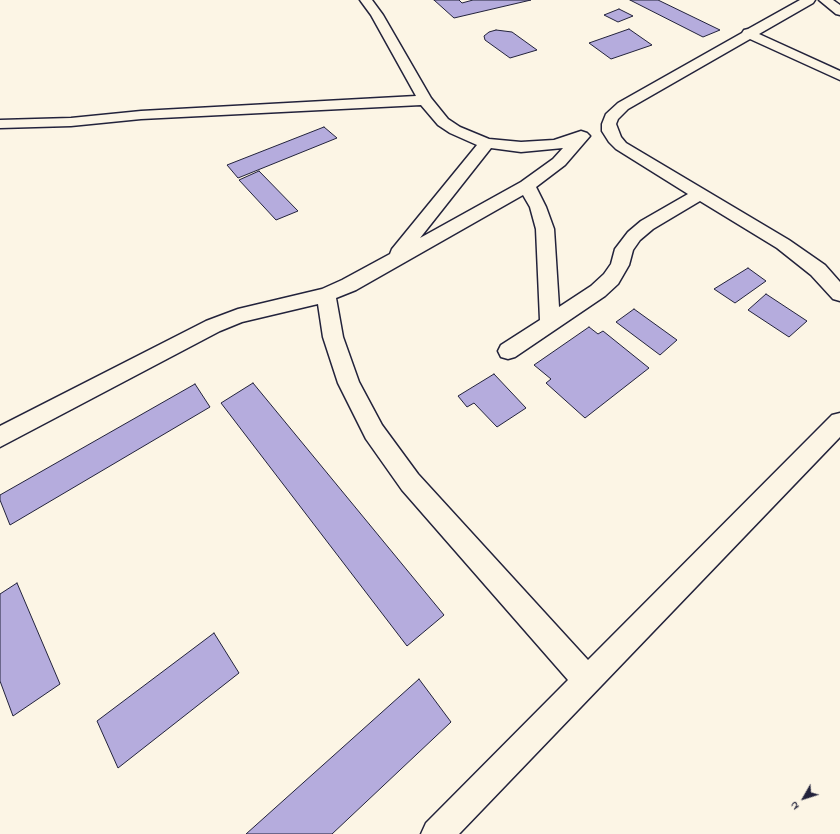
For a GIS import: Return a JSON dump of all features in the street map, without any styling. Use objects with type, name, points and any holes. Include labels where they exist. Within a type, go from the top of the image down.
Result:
[{"type":"street","points":[[366,0],[377,15],[425,100],[443,122],[455,130],[487,143],[509,146],[538,147],[568,142],[609,124]]},
{"type":"street","points":[[809,0],[748,33],[623,106],[611,117],[609,124],[610,131],[614,139],[621,146],[784,244],[818,270],[840,294]]},
{"type":"street","points":[[825,0],[840,11]]},
{"type":"street","points":[[748,33],[840,76]]},
{"type":"street","points":[[0,124],[71,122],[148,114],[294,108],[425,100]]},
{"type":"street","points":[[0,437],[213,326],[238,316],[326,295],[349,285],[527,186],[559,162],[581,136]]},
{"type":"street","points":[[391,262],[487,143]]},
{"type":"street","points":[[527,186],[538,207],[545,229],[550,322]]},
{"type":"street","points":[[508,351],[598,290],[611,278],[620,265],[624,249],[634,236],[647,225],[699,194]]},
{"type":"street","points":[[326,295],[333,337],[349,383],[374,432],[410,482],[587,681]]},
{"type":"street","points":[[450,829],[587,681],[840,422]]},
{"type":"building","points":[[434,0],[459,0],[462,3],[473,0],[531,0],[454,18]]},
{"type":"building","points":[[630,0],[658,0],[720,30],[703,37]]},
{"type":"building","points":[[619,9],[633,16],[618,22],[604,15]]},
{"type":"building","points":[[629,29],[652,45],[611,59],[589,43]]},
{"type":"building","points":[[496,30],[512,32],[537,50],[510,58],[485,40],[484,36],[489,32]]},
{"type":"building","points":[[324,127],[337,138],[238,178],[227,165]]},
{"type":"building","points":[[259,171],[298,211],[276,220],[239,180]]},
{"type":"building","points":[[748,268],[766,281],[735,303],[714,289]]},
{"type":"building","points":[[766,294],[807,321],[789,337],[748,310]]},
{"type":"building","points":[[634,309],[677,340],[660,355],[616,322]]},
{"type":"building","points":[[589,327],[598,334],[603,331],[649,368],[585,418],[546,383],[551,379],[534,365]]},
{"type":"building","points":[[494,374],[526,408],[497,427],[474,403],[467,407],[458,396]]},
{"type":"building","points":[[253,383],[444,615],[407,646],[221,403]]},
{"type":"building","points":[[195,384],[210,407],[10,525],[0,500],[0,495]]},
{"type":"building","points":[[17,583],[60,684],[13,716],[0,681],[0,594]]},
{"type":"building","points":[[214,633],[239,673],[118,768],[97,721]]},
{"type":"building","points":[[419,679],[451,722],[332,834],[246,834]]}]
